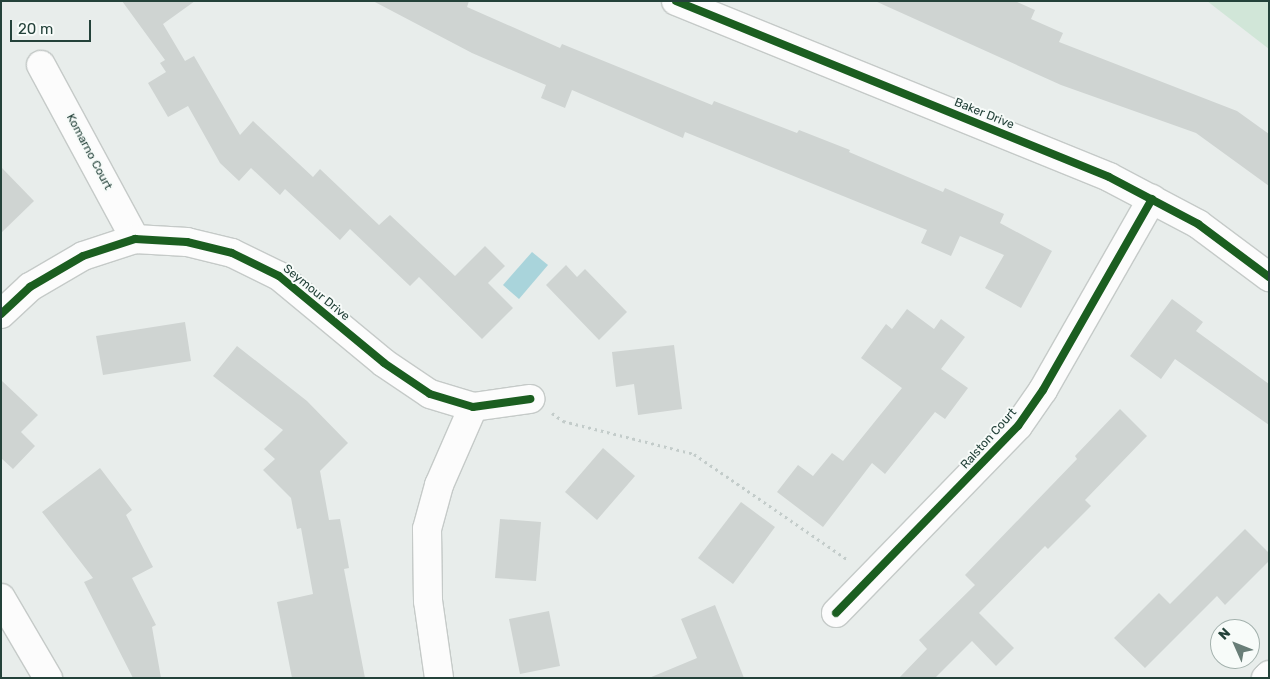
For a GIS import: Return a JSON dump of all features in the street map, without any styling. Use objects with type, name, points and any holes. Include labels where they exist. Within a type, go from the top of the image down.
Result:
[{"type":"street","name":"Baker Drive","points":[[676,1],[1109,177],[1213,234],[1269,277]]},
{"type":"street","name":"Komarno Court","points":[[41,64],[135,239]]},
{"type":"street","name":"Ralston Court","points":[[836,614],[1024,419],[1152,199]]},
{"type":"street","name":"Seymour Drive","points":[[1,314],[30,287],[68,264],[135,239],[187,242],[254,262],[279,276],[412,384],[447,401],[473,407],[530,399]]},
{"type":"street","points":[[439,678],[427,593],[428,529],[439,485],[473,407]]},
{"type":"street","points":[[1,598],[48,678]]},
{"type":"street","points":[[1266,678],[1269,674]]},
{"type":"path","points":[[530,399],[563,421],[694,454],[847,559],[869,581]]},
{"type":"green space","points":[[1207,1],[1269,1],[1269,49]]},
{"type":"water","points":[[532,252],[548,265],[519,299],[503,285]]},
{"type":"building","points":[[122,1],[195,1],[163,24],[185,61],[194,56],[240,135],[253,121],[313,177],[320,169],[379,225],[390,215],[455,276],[485,246],[505,266],[488,283],[513,308],[482,339],[419,277],[410,286],[350,229],[340,240],[285,189],[280,195],[251,168],[239,181],[220,163],[188,106],[168,117],[148,83],[166,72],[160,63],[165,60]]},
{"type":"building","points":[[373,1],[469,1],[467,7],[560,48],[562,44],[712,105],[714,101],[797,133],[799,130],[850,150],[849,152],[943,192],[945,188],[1004,214],[1000,223],[1052,251],[1021,308],[985,288],[1004,255],[960,236],[951,256],[921,243],[927,230],[685,132],[683,138],[572,90],[565,108],[541,98],[546,85],[472,53]]},
{"type":"building","points":[[875,1],[1015,1],[1035,10],[1031,19],[1063,33],[1059,42],[1237,111],[1269,134],[1269,186],[1196,133],[1061,85]]},
{"type":"building","points":[[1,167],[34,201],[1,233]]},
{"type":"building","points":[[566,265],[577,277],[585,269],[627,312],[599,340],[546,285]]},
{"type":"building","points":[[1172,299],[1203,322],[1196,331],[1269,384],[1269,425],[1175,359],[1161,379],[1130,356]]},
{"type":"building","points":[[907,309],[934,329],[941,319],[965,337],[941,369],[968,388],[945,419],[935,412],[885,474],[872,463],[823,527],[777,492],[798,465],[813,476],[832,453],[843,461],[902,388],[861,358],[886,324],[892,329]]},
{"type":"building","points":[[185,322],[191,361],[103,375],[96,336]]},
{"type":"building","points":[[674,345],[682,409],[638,415],[634,384],[616,387],[612,352]]},
{"type":"building","points":[[237,346],[307,401],[348,443],[320,471],[329,520],[340,519],[349,568],[344,569],[365,678],[292,678],[277,602],[313,594],[301,528],[297,529],[291,498],[263,470],[275,459],[264,449],[283,430],[213,376]]},
{"type":"building","points":[[1,380],[38,415],[21,432],[35,446],[13,469],[1,458]]},
{"type":"building","points":[[1120,409],[1147,436],[1085,500],[1091,506],[1048,549],[1045,546],[979,613],[1014,648],[996,666],[972,641],[935,678],[899,678],[927,649],[919,640],[975,585],[965,575],[1077,459],[1075,456]]},
{"type":"building","points":[[603,448],[635,476],[597,520],[565,492]]},
{"type":"building","points":[[100,468],[132,510],[126,515],[153,567],[132,578],[156,625],[152,627],[161,678],[133,678],[84,582],[93,578],[42,512]]},
{"type":"building","points":[[741,502],[775,527],[733,584],[698,558]]},
{"type":"building","points":[[500,519],[541,522],[536,581],[495,578]]},
{"type":"building","points":[[1245,529],[1269,553],[1269,561],[1225,605],[1217,596],[1145,668],[1114,638],[1159,593],[1170,604]]},
{"type":"building","points":[[715,605],[744,678],[649,678],[697,658],[681,619]]},
{"type":"building","points":[[549,611],[560,666],[520,674],[509,619]]},
{"type":"cycle path","points":[[676,1],[1109,177],[1198,224],[1269,277]]},
{"type":"cycle path","points":[[836,613],[1018,426],[1043,390],[1152,199]]},
{"type":"cycle path","points":[[1,314],[30,287],[83,256],[135,239],[187,242],[232,253],[279,276],[384,363],[430,394],[473,407],[530,399]]}]
